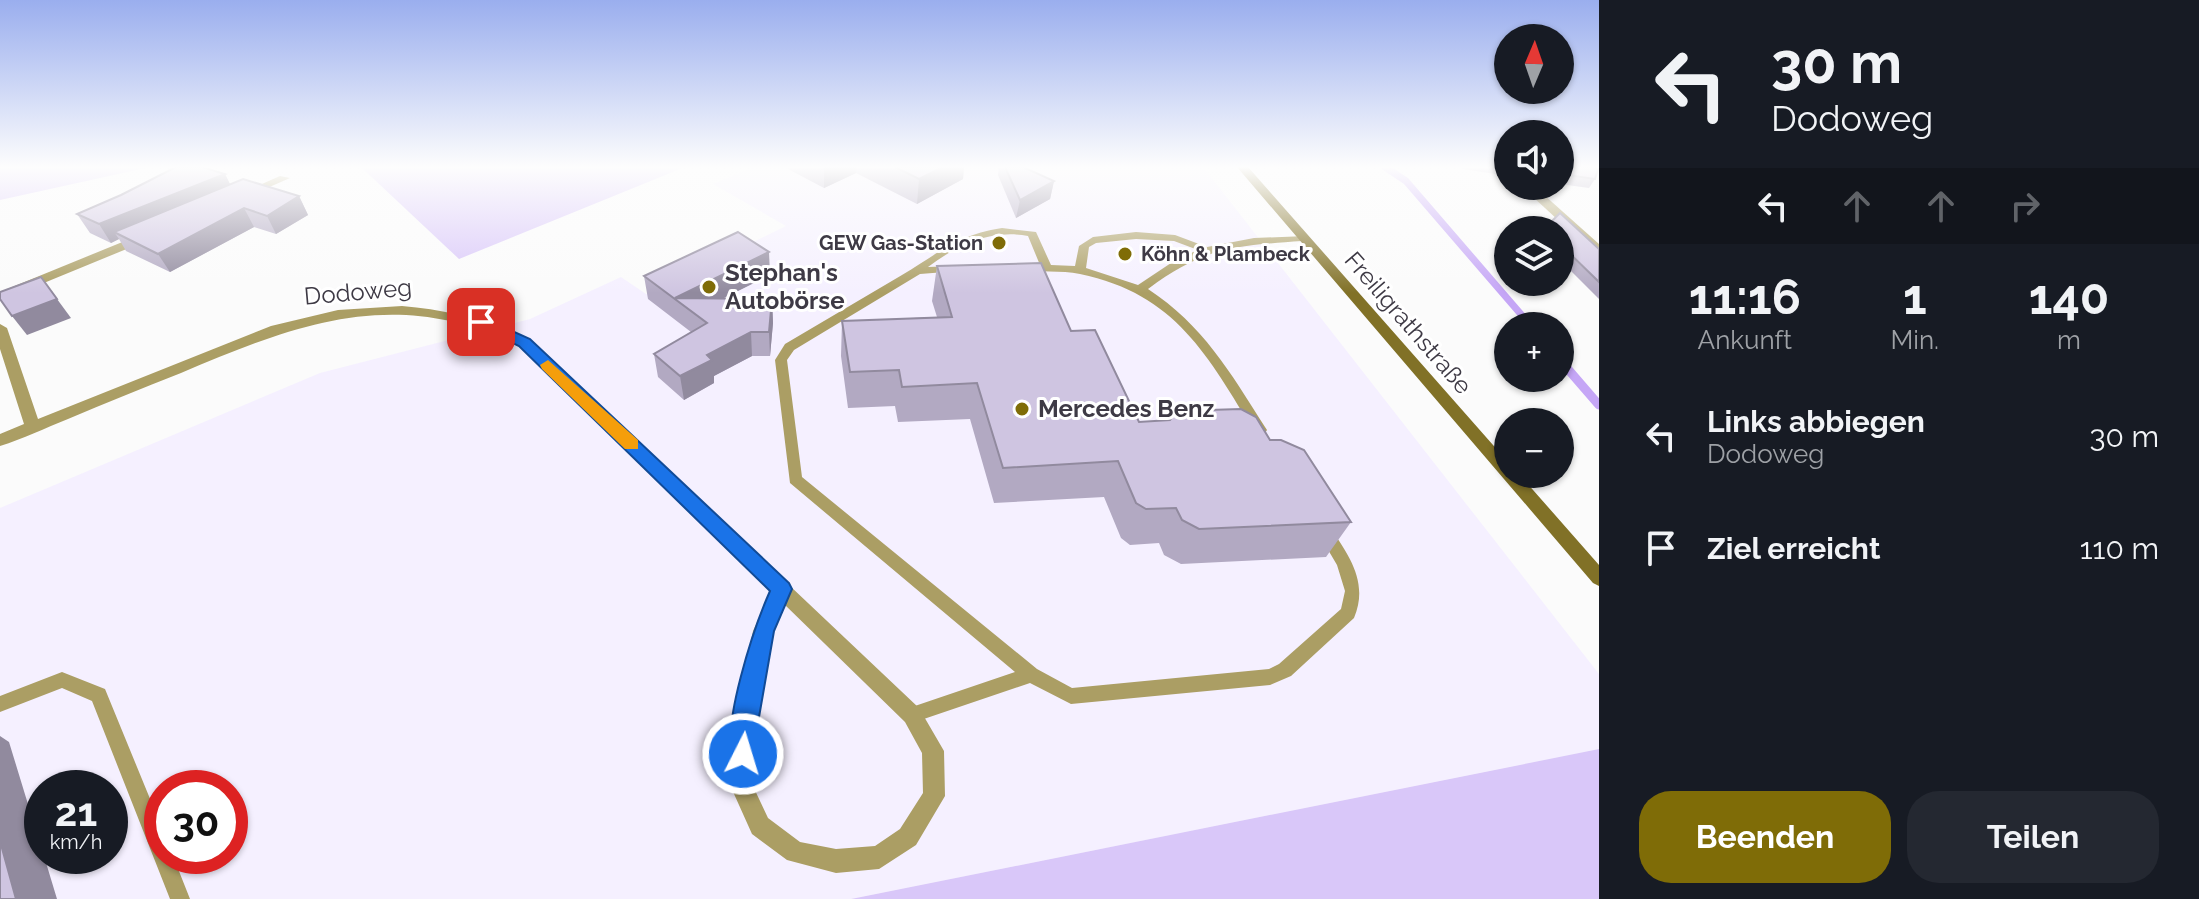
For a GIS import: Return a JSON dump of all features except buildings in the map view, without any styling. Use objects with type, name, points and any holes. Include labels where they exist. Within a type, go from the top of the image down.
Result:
[{"type":"main road","name":"Freiligrathstraße","points":[[1277,209],[1494,457]]},
{"type":"main road","name":"Freiligrathstraße","points":[[1521,488],[1599,578]]},
{"type":"street","points":[[1552,209],[1599,251]]},
{"type":"street","points":[[0,297],[156,232]]},
{"type":"street","name":"Dodoweg","points":[[0,440],[276,329],[325,316],[381,312],[464,316],[498,327],[524,342],[781,589],[912,715],[933,751],[934,796],[908,837],[879,857],[836,861],[795,852],[760,826],[741,785],[744,724],[763,631],[781,589]]},
{"type":"street","points":[[0,328],[33,427]]},
{"type":"lane","points":[[1046,266],[1032,234],[1015,229],[995,229],[937,255],[917,271],[789,347],[781,360],[795,479],[1031,675],[1071,696],[1270,677],[1285,670],[1348,613],[1353,591],[1345,564],[1319,520]]},
{"type":"lane","points":[[1080,270],[1084,246],[1093,240],[1164,233],[1180,236],[1203,248]]},
{"type":"lane","points":[[1140,289],[1170,265],[1203,248],[1302,238]]},
{"type":"lane","points":[[1003,267],[1046,266],[1080,270],[1140,289],[1172,308],[1195,330],[1272,447]]},
{"type":"lane","points":[[917,271],[974,269]]},
{"type":"lane","points":[[912,715],[1031,675]]},
{"type":"lane","points":[[0,704],[62,680],[99,695],[144,807]]},
{"type":"lane","points":[[171,874],[180,899]]},
{"type":"shaded area","points":[[406,209],[582,209],[459,259]]},
{"type":"shaded area","points":[[756,209],[1236,209],[1599,674],[1599,749],[851,899],[0,899],[0,508],[320,373],[530,319],[621,277],[646,294],[786,226]]},
{"type":"shaded area","points":[[1599,749],[1599,899],[851,899]]},
{"type":"waterway","points":[[1430,209],[1519,312]]},
{"type":"waterway","points":[[1574,376],[1599,405]]},
{"type":"slow traffic","points":[[548,365],[631,445]]},
{"type":"place","name":"GEW Gas-Station","points":[[999,243]]},
{"type":"place","name":"Köhn & Plambeck","points":[[1125,254]]},
{"type":"place","name":"Stephan's Autobörse","points":[[709,287]]},
{"type":"place","name":"Mercedes Benz","points":[[1022,409]]},
{"type":"route","points":[[481,322],[498,327],[524,342],[781,589],[763,631],[744,724],[743,754]]}]
